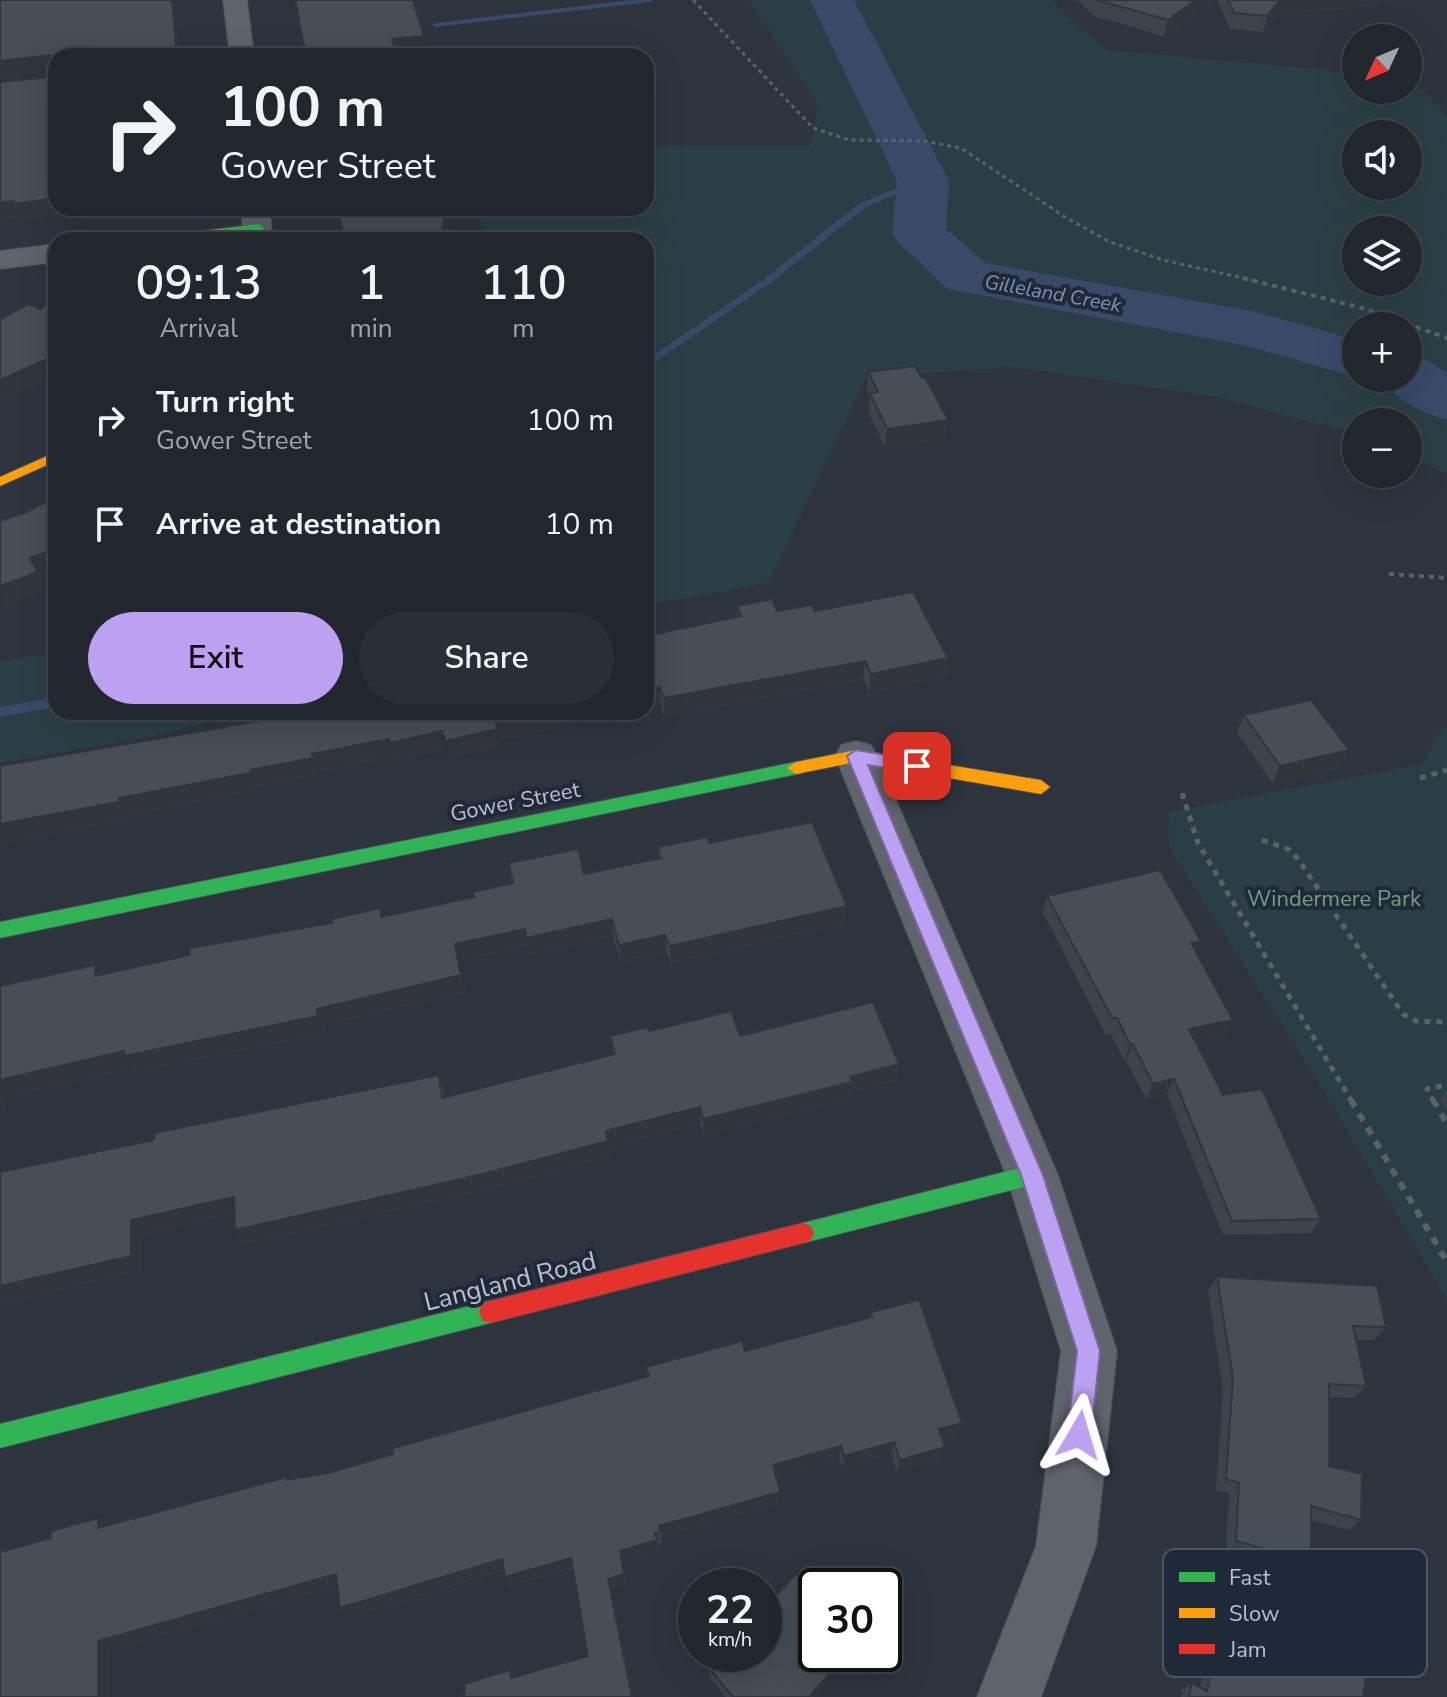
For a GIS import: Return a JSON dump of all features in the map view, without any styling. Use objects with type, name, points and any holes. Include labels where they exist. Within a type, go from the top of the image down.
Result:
[{"type":"street","points":[[235,0],[241,48]]},
{"type":"street","points":[[213,232],[257,225]]},
{"type":"street","points":[[0,260],[48,254]]},
{"type":"street","points":[[0,482],[48,460]]},
{"type":"street","points":[[856,756],[1032,1175],[1089,1351],[1066,1546],[1009,1697]]},
{"type":"street","name":"Gower Street","points":[[0,930],[856,756],[1041,787]]},
{"type":"street","name":"Langland Road","points":[[0,1436],[1032,1175]]},
{"type":"path","points":[[693,0],[813,128],[827,136],[848,141],[923,143],[960,148],[980,158],[1075,223],[1124,248],[1353,303],[1405,319],[1447,338]]},
{"type":"path","points":[[1389,574],[1447,578]]},
{"type":"path","points":[[1420,778],[1447,770]]},
{"type":"path","points":[[1182,793],[1198,843],[1447,1262]]},
{"type":"path","points":[[1262,840],[1288,849],[1298,859],[1403,1014],[1416,1021],[1447,1022]]},
{"type":"path","points":[[1447,1085],[1427,1089],[1447,1124]]},
{"type":"green space","points":[[748,0],[1050,0],[1107,50],[1342,72],[1342,104],[1422,104],[1422,90],[1447,119],[1447,474],[1422,462],[1422,408],[1342,408],[1342,430],[1218,397],[1014,367],[866,377],[768,583],[654,604],[654,232],[484,232],[480,216],[654,216],[654,146],[810,146],[818,104]]},
{"type":"green space","points":[[48,653],[48,720],[221,720],[0,763],[0,662]]},
{"type":"green space","name":"Windermere Park","points":[[1447,728],[1447,1299],[1322,1087],[1169,847],[1168,812],[1423,764],[1438,732]]},
{"type":"building","points":[[0,0],[172,0],[176,48],[48,48],[48,55],[0,61]]},
{"type":"building","points":[[295,0],[413,0],[424,36],[392,39],[394,48],[304,48]]},
{"type":"building","points":[[1097,0],[1196,0],[1168,20]]},
{"type":"building","points":[[1228,0],[1280,0],[1267,16],[1234,13]]},
{"type":"building","points":[[48,77],[48,199],[0,203],[0,82]]},
{"type":"building","points":[[340,216],[444,216],[442,232],[341,232]]},
{"type":"building","points":[[48,301],[48,359],[0,380],[0,320],[28,304],[41,309]]},
{"type":"building","points":[[915,366],[922,378],[925,377],[948,420],[887,429],[870,393],[878,392],[868,372]]},
{"type":"building","points":[[48,501],[48,552],[30,558],[38,572],[0,586],[0,521]]},
{"type":"building","points":[[913,592],[948,658],[871,674],[865,661],[664,698],[660,687],[654,688],[654,634],[741,616],[737,606],[772,599],[777,611],[812,605],[815,611]]},
{"type":"building","points":[[1311,700],[1349,750],[1280,766],[1244,715]]},
{"type":"building","points":[[265,720],[510,720],[496,723],[497,729],[446,741],[442,731],[390,743],[389,739],[312,754],[313,758],[250,770],[250,773],[119,798],[119,802],[0,824],[0,766]]},
{"type":"building","points":[[812,822],[847,906],[670,946],[665,935],[619,945],[612,919],[526,938],[525,929],[455,944],[461,975],[317,1009],[318,1016],[124,1056],[124,1051],[0,1080],[0,986],[95,965],[95,976],[190,955],[190,948],[332,923],[332,919],[380,908],[381,917],[474,897],[473,892],[513,883],[509,863],[578,849],[584,874],[661,858],[658,847],[707,837],[709,843]]},
{"type":"building","points":[[1160,870],[1201,941],[1191,943],[1233,1020],[1189,1029],[1223,1095],[1262,1089],[1321,1219],[1232,1221],[1174,1079],[1153,1084],[1117,1018],[1112,1018],[1047,896]]},
{"type":"building","points":[[873,1002],[899,1064],[850,1077],[852,1082],[703,1119],[700,1107],[606,1131],[608,1141],[483,1174],[235,1230],[234,1197],[131,1220],[131,1256],[0,1286],[0,1172],[154,1140],[154,1133],[439,1075],[442,1098],[615,1054],[610,1036],[648,1027],[649,1031],[731,1011],[740,1036]]},
{"type":"building","points":[[1217,1277],[1377,1286],[1386,1327],[1353,1326],[1366,1386],[1329,1384],[1329,1466],[1362,1474],[1361,1520],[1311,1506],[1311,1549],[1265,1549],[1236,1541],[1239,1483],[1226,1479],[1233,1378]]},
{"type":"building","points":[[919,1300],[962,1423],[939,1429],[945,1447],[900,1460],[894,1442],[844,1456],[841,1446],[773,1465],[780,1492],[659,1526],[660,1532],[655,1533],[657,1540],[620,1551],[624,1574],[608,1579],[632,1697],[458,1697],[465,1694],[464,1684],[510,1670],[511,1678],[588,1656],[571,1558],[505,1577],[502,1559],[340,1608],[336,1574],[98,1641],[98,1697],[0,1697],[0,1552],[51,1538],[51,1531],[98,1518],[98,1528],[287,1477],[287,1480],[332,1472],[393,1454],[393,1448],[649,1376],[646,1367],[742,1341],[745,1351],[872,1317],[871,1312]]},
{"type":"building","points":[[796,1574],[798,1576],[798,1672],[831,1672],[809,1697],[733,1697],[712,1672],[782,1672],[782,1589]]},
{"type":"building","points":[[1210,1677],[1366,1677],[1363,1697],[1189,1697],[1192,1683],[1207,1691]]},
{"type":"waterway","points":[[436,25],[650,0]]},
{"type":"waterway","name":"Gilleland Creek","points":[[832,0],[923,181],[919,233],[968,277],[1257,330],[1342,355]]},
{"type":"waterway","points":[[654,359],[766,282],[863,205],[923,181]]},
{"type":"waterway","name":"Gilleland Creek","points":[[1422,384],[1447,401]]},
{"type":"waterway","points":[[0,712],[48,703]]},
{"type":"traffic: fast","points":[[226,232],[258,228]]},
{"type":"traffic: fast","points":[[0,930],[796,768]]},
{"type":"traffic: fast","points":[[803,1233],[1032,1175]]},
{"type":"traffic: fast","points":[[0,1436],[490,1312]]},
{"type":"traffic: slow","points":[[0,482],[48,460]]},
{"type":"traffic: slow","points":[[796,768],[856,756],[1041,787]]},
{"type":"traffic: jam","points":[[490,1312],[803,1233]]},
{"type":"route","points":[[917,766],[856,756],[1032,1175],[1089,1351],[1079,1435]]}]
